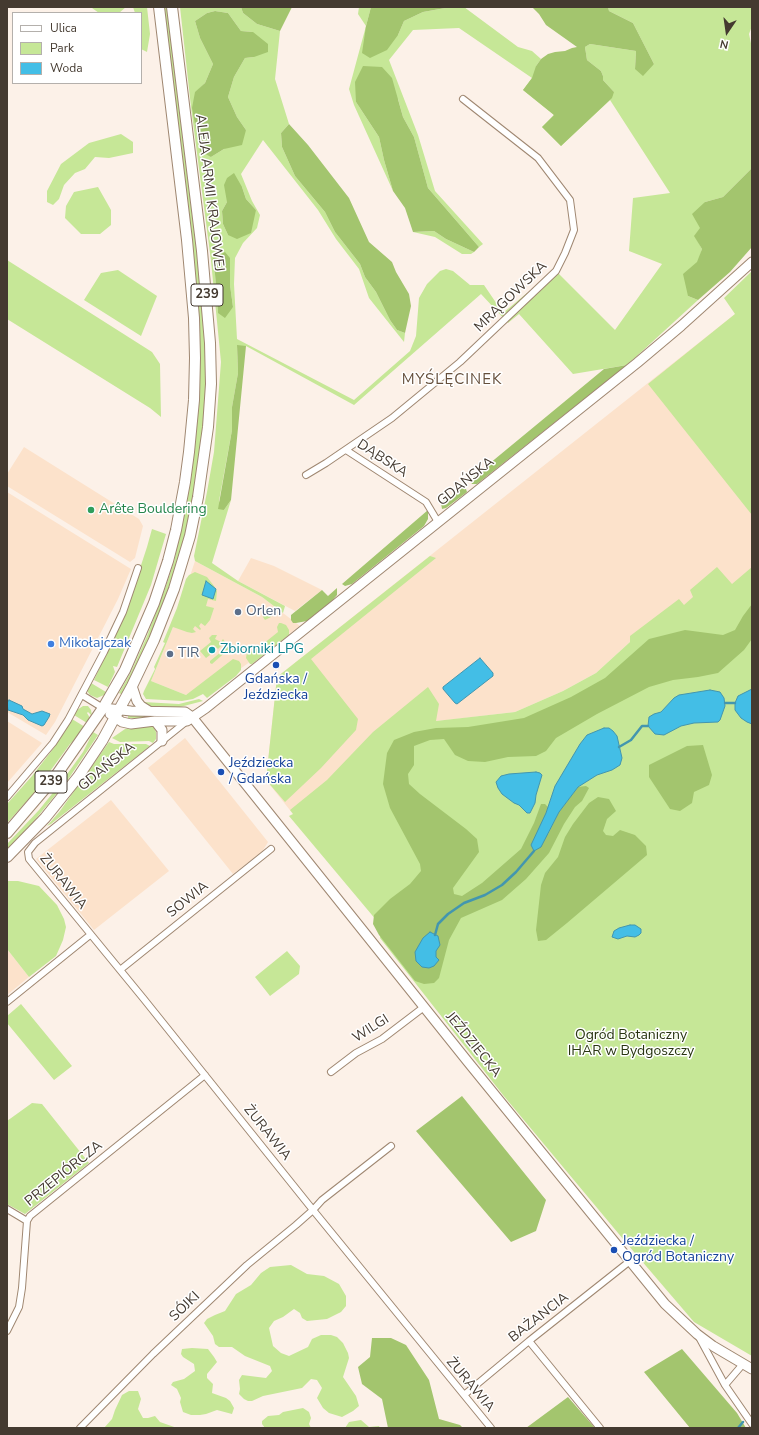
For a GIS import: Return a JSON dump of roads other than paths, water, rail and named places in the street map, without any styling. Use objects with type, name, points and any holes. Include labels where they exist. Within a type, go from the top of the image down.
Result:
[{"type":"main road","name":"ALEJA ARMII KRAJOWEJ","points":[[7,833],[55,777],[103,708],[122,676],[154,603],[168,561],[176,530],[185,482],[193,419],[195,358],[192,293],[159,7]]},
{"type":"main road","name":"ALEJA ARMII KRAJOWEJ","points":[[7,857],[45,818],[68,789],[98,747],[117,714],[132,686],[162,621],[184,557],[193,522],[201,480],[208,428],[211,354],[207,292],[172,7]]},
{"type":"main road","name":"GDAŃSKA","points":[[103,708],[117,714],[122,722],[131,724],[189,719],[252,672],[637,363],[681,326],[752,262]]},
{"type":"main road","points":[[132,686],[139,704],[150,711]]},
{"type":"main road","points":[[117,714],[150,711],[185,712],[189,719]]},
{"type":"main road","name":"JEŹDZIECKA","points":[[189,719],[665,1304],[697,1334],[752,1369]]},
{"type":"main road","points":[[155,721],[162,730],[162,741]]},
{"type":"street","name":"MRĄGOWSKA","points":[[346,450],[392,418],[460,362],[556,271],[574,230],[570,200],[538,158],[463,98]]},
{"type":"street","name":"DĄBSKA","points":[[306,476],[346,450],[426,502],[438,522]]},
{"type":"street","points":[[7,797],[53,743],[82,695],[123,612],[138,568]]},
{"type":"street","points":[[82,695],[103,708]]},
{"type":"street","name":"GDAŃSKA","points":[[28,852],[35,843],[189,719]]},
{"type":"street","name":"SOWIA","points":[[120,970],[271,849]]},
{"type":"street","name":"ŻURAWIA","points":[[28,852],[29,859],[90,935],[491,1428]]},
{"type":"street","points":[[7,1002],[90,935]]},
{"type":"street","name":"WILGI","points":[[331,1072],[356,1053],[382,1039],[424,1007]]},
{"type":"street","name":"PRZEPIÓRCZA","points":[[7,1331],[19,1306],[22,1288],[27,1221],[34,1212],[205,1075]]},
{"type":"street","name":"SÓJKI","points":[[80,1428],[153,1354],[241,1270],[313,1210],[322,1200],[391,1146]]},
{"type":"street","points":[[7,1209],[27,1221]]},
{"type":"street","name":"BAŻANCIA","points":[[464,1395],[630,1261]]},
{"type":"street","points":[[697,1334],[725,1385],[752,1424]]},
{"type":"street","points":[[529,1341],[600,1428]]},
{"type":"street","points":[[725,1385],[743,1364]]},
{"type":"water","points":[[206,581],[216,589],[213,599],[202,595]]},
{"type":"water","points":[[480,658],[493,673],[493,676],[457,704],[455,703],[443,687]]},
{"type":"water","points":[[752,689],[752,724],[741,718],[735,710],[735,703],[738,696]]},
{"type":"water","points":[[710,690],[720,692],[724,698],[725,706],[718,722],[694,723],[681,726],[664,735],[655,734],[648,726],[649,717],[661,712],[674,698],[679,695]]},
{"type":"water","points":[[9,700],[22,706],[23,709],[32,714],[42,711],[50,714],[49,717],[42,726],[28,720],[23,715],[8,710],[7,703]]},
{"type":"water","points":[[604,728],[609,728],[617,736],[622,758],[620,765],[612,770],[597,775],[578,787],[559,812],[541,847],[534,851],[531,845],[546,813],[555,786],[587,735]]},
{"type":"water","points":[[536,772],[542,775],[535,803],[530,813],[527,813],[519,805],[502,794],[496,782],[501,776],[509,774]]},
{"type":"water","points":[[630,925],[635,925],[641,929],[641,933],[635,937],[627,936],[618,939],[612,937],[614,931]]},
{"type":"water","points":[[430,932],[438,936],[440,945],[436,951],[436,957],[439,960],[434,966],[429,968],[422,967],[416,961],[415,952],[423,938]]},
{"type":"waterway","points":[[725,703],[735,703]]},
{"type":"waterway","points":[[619,747],[631,740],[642,726],[648,726]]},
{"type":"waterway","points":[[435,935],[438,924],[448,914],[464,903],[485,895],[502,885],[516,872],[534,851]]},
{"type":"waterway","points":[[738,1428],[743,1422]]},
{"type":"place","name":"Arête Bouldering","points":[[91,510]]},
{"type":"place","name":"Orlen","points":[[238,612]]},
{"type":"place","name":"Mikołajczak","points":[[51,644]]},
{"type":"place","name":"Zbiorniki LPG","points":[[212,650]]},
{"type":"place","name":"TIR","points":[[170,654]]},
{"type":"place","name":"Gdańska / Jeździecka","points":[[276,665]]},
{"type":"place","name":"Jeździecka / Gdańska","points":[[221,772]]},
{"type":"place","name":"Jeździecka / Ogród Botaniczny","points":[[614,1250]]},
{"type":"district","name":"MYŚLĘCINEK","points":[[452,380]]},
{"type":"park label","name":"Ogród Botaniczny IHAR w Bydgoszczy","points":[[631,1044]]}]
